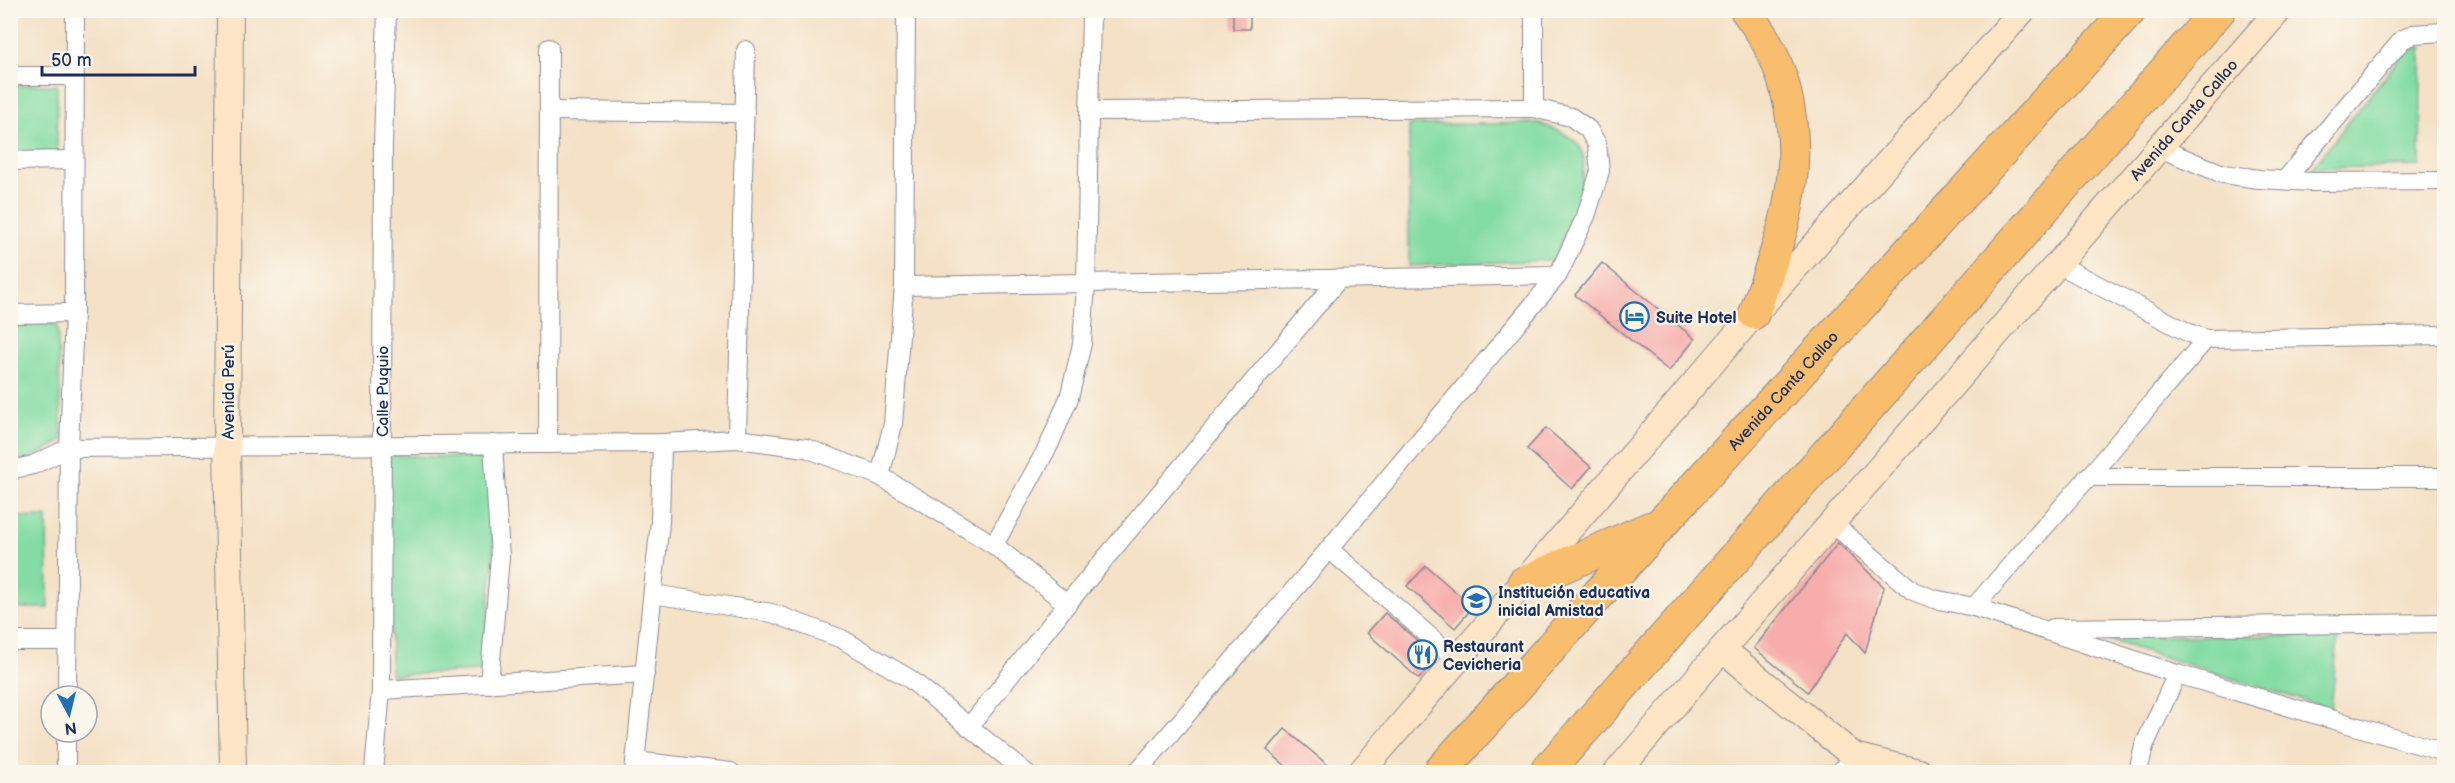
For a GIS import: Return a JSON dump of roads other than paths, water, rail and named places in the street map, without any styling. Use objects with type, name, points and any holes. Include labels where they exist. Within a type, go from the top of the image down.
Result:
[{"type":"highway","name":"Avenida Canta Callao","points":[[1440,772],[1661,524],[2130,10]]},
{"type":"highway","points":[[1546,772],[2219,10]]},
{"type":"highway","points":[[1524,583],[1661,524]]},
{"type":"main road","name":"Avenida Perú","points":[[230,10],[227,446],[233,772]]},
{"type":"main road","points":[[1745,10],[1766,40],[1781,75],[1791,111],[1793,165],[1785,221],[1755,314]]},
{"type":"main road","points":[[1361,772],[1755,314],[2023,10]]},
{"type":"main road","name":"Avenida Canta Callao","points":[[1617,772],[2279,10]]},
{"type":"main road","points":[[1722,649],[1847,764],[1919,772]]},
{"type":"street","points":[[67,684],[69,448],[74,313],[75,10]]},
{"type":"street","name":"Calle Puquio","points":[[374,772],[381,690],[383,146],[387,10]]},
{"type":"street","points":[[880,476],[893,424],[904,286],[906,10]]},
{"type":"street","points":[[994,545],[1049,445],[1069,398],[1082,344],[1086,284],[1091,10]]},
{"type":"street","points":[[1534,10],[1534,108]]},
{"type":"street","points":[[2285,180],[2402,40],[2413,34],[2445,32]]},
{"type":"street","points":[[548,444],[549,48]]},
{"type":"street","points":[[737,439],[746,50]]},
{"type":"street","points":[[10,76],[73,76]]},
{"type":"street","points":[[1090,111],[1534,108],[1571,117],[1588,129],[1598,144],[1600,171],[1586,216],[1558,275],[1329,549],[1137,772]]},
{"type":"street","points":[[549,111],[745,113]]},
{"type":"street","points":[[2159,148],[2223,174],[2285,180],[2445,181]]},
{"type":"street","points":[[10,161],[74,160]]},
{"type":"street","points":[[2058,264],[2189,333],[2206,339],[2445,335]]},
{"type":"street","points":[[904,286],[1558,275]]},
{"type":"street","points":[[969,727],[1067,604],[1338,280]]},
{"type":"street","points":[[10,314],[74,313]]},
{"type":"street","points":[[1974,607],[2206,339]]},
{"type":"street","points":[[10,470],[33,465],[69,448],[662,443],[737,439],[806,448],[880,476],[994,545],[1067,604]]},
{"type":"street","points":[[662,443],[660,522],[634,767],[731,772]]},
{"type":"street","points":[[489,684],[500,557],[493,444]]},
{"type":"street","points":[[2087,477],[2445,477]]},
{"type":"street","points":[[1833,524],[1913,591],[1934,599],[1974,607],[2177,674],[2445,752]]},
{"type":"street","points":[[1329,549],[1456,660]]},
{"type":"street","points":[[653,594],[772,613],[842,639],[910,679],[1025,772]]},
{"type":"street","points":[[2040,628],[2445,623]]},
{"type":"street","points":[[10,641],[67,641]]},
{"type":"street","points":[[381,690],[645,674]]},
{"type":"street","points":[[2138,772],[2144,746],[2177,674]]},
{"type":"street","points":[[66,744],[66,772]]},
{"type":"place","name":"Suite Hotel","points":[[1635,317]]},
{"type":"place","name":"Institución educativa inicial Amistad","points":[[1477,601]]},
{"type":"place","name":"Restaurant Cevicheria","points":[[1422,655]]}]
